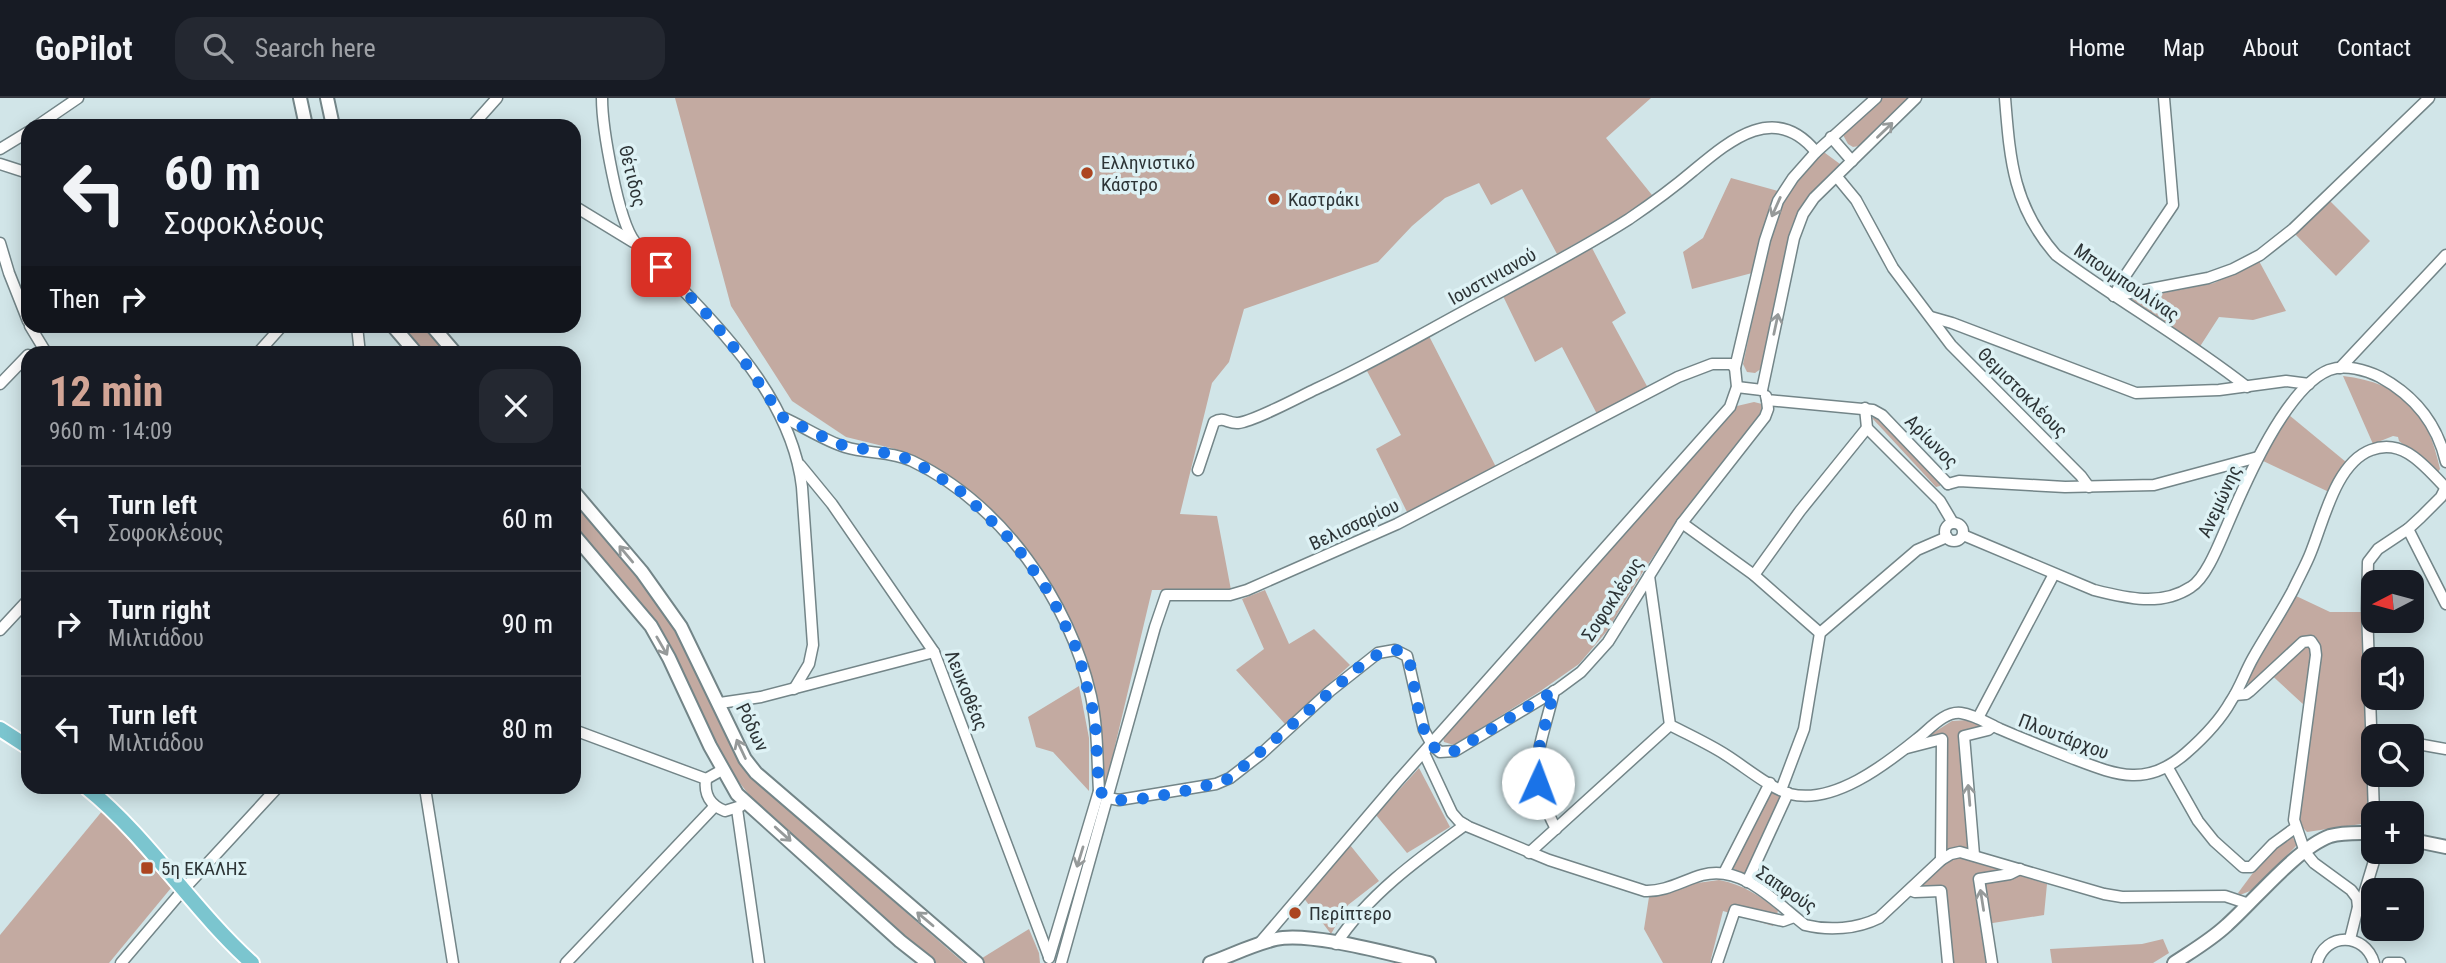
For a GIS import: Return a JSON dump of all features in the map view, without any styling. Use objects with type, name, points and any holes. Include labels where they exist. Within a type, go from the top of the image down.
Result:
[{"type":"main road","points":[[0,729],[21,742]]},
{"type":"main road","points":[[94,794],[127,824],[183,890],[252,963]]},
{"type":"street","points":[[47,119],[78,98]]},
{"type":"street","points":[[300,98],[304,119]]},
{"type":"street","points":[[327,98],[332,119]]},
{"type":"street","points":[[478,119],[497,98]]},
{"type":"street","name":"Θέτιδος","points":[[602,98],[607,150],[634,242],[705,312],[748,366],[782,417],[799,464],[813,645],[809,664],[794,688]]},
{"type":"street","points":[[1765,395],[1737,387],[1735,368],[1773,213],[1793,178],[1816,152],[1876,98]]},
{"type":"street","name":"Σοφοκλέους","points":[[1428,749],[1440,752],[1455,751],[1554,691],[1581,672],[1603,648],[1682,523],[1767,413],[1765,395],[1798,224],[1814,198],[1916,98]]},
{"type":"street","name":"Μπουμπουλίνας","points":[[2005,98],[2019,195],[2026,212],[2056,255],[2247,387]]},
{"type":"street","points":[[2114,296],[2123,278],[2173,205],[2164,98]]},
{"type":"street","points":[[2114,296],[2208,278],[2260,255],[2293,229],[2429,98]]},
{"type":"street","name":"Ιουστινιανού","points":[[1198,470],[1214,422],[1223,418],[1233,423],[1242,422],[1299,397],[1481,302],[1628,220],[1739,136],[1757,130],[1784,130],[1805,140],[1816,152]]},
{"type":"street","points":[[0,149],[21,136]]},
{"type":"street","points":[[1831,137],[1852,161]]},
{"type":"street","points":[[0,164],[21,171]]},
{"type":"street","name":"Θεμιστοκλέους","points":[[1837,177],[1856,200],[1894,268],[1951,345],[2089,487]]},
{"type":"street","points":[[581,210],[634,242]]},
{"type":"street","points":[[0,243],[21,303]]},
{"type":"street","name":"Ανεμώνης","points":[[1963,535],[2094,590],[2157,600],[2192,587],[2199,581],[2216,551],[2258,457],[2284,414],[2309,384],[2325,372],[2340,368],[2446,255]]},
{"type":"street","points":[[1931,317],[2136,393],[2247,387],[2286,381],[2309,384]]},
{"type":"street","points":[[34,333],[41,346]]},
{"type":"street","points":[[36,346],[39,343]]},
{"type":"street","points":[[0,384],[21,362]]},
{"type":"street","name":"Βελισσαρίου","points":[[1104,794],[1166,595],[1242,592],[1397,524],[1678,377],[1717,363],[1731,364],[1735,368]]},
{"type":"street","points":[[2340,368],[2347,367],[2376,375],[2412,398],[2431,422],[2446,462]]},
{"type":"street","name":"Σοφοκλέους","points":[[1258,945],[1730,407],[1737,387]]},
{"type":"street","name":"Αρίωνος","points":[[1765,395],[1865,408],[1882,415],[1948,484],[1959,481],[2089,487]]},
{"type":"street","points":[[1747,882],[1785,792],[1804,729],[1820,634],[1917,550],[1947,537],[1956,541],[1963,535],[1961,526],[1952,523],[1940,501],[1867,428],[1865,408]]},
{"type":"street","points":[[782,417],[847,447],[901,456],[963,493],[998,525],[1050,594],[1078,652],[1095,719],[1098,776],[1104,794],[1061,963]]},
{"type":"street","points":[[1754,575],[1800,511],[1867,428]]},
{"type":"street","points":[[2295,828],[2278,839],[2251,867],[2243,867],[2214,841],[2168,768],[2189,751],[2235,695],[2251,661],[2292,592],[2311,553],[2336,487],[2348,466],[2371,450],[2398,448],[2415,458],[2446,487],[2441,497],[2409,529],[2378,548],[2368,562],[2372,724]]},
{"type":"street","points":[[2089,487],[2166,483],[2258,457]]},
{"type":"street","name":"Λευκοθέας","points":[[799,464],[832,504],[934,652],[1048,960]]},
{"type":"street","points":[[1940,501],[1948,484]]},
{"type":"street","name":"Ρόδων","points":[[581,500],[664,600],[720,703],[745,759],[756,773],[977,963]]},
{"type":"street","points":[[1682,523],[1754,575],[1820,634]]},
{"type":"street","points":[[1947,537],[1946,528],[1952,523]]},
{"type":"street","points":[[2409,529],[2446,604]]},
{"type":"street","points":[[581,543],[651,626],[741,805],[928,963]]},
{"type":"street","points":[[1978,718],[2053,574]]},
{"type":"street","points":[[1649,576],[1670,725]]},
{"type":"street","points":[[0,630],[21,608]]},
{"type":"street","points":[[2235,695],[2250,691],[2303,642],[2314,643],[2315,655],[2295,828],[2305,852],[2314,863],[2351,890],[2357,898],[2358,907]]},
{"type":"street","points":[[1104,794],[1119,800],[1135,799],[1216,784],[1230,778],[1261,754],[1330,691],[1383,651],[1400,650],[1409,660],[1428,749],[1452,813],[1465,825],[1529,853],[1648,892],[1703,875],[1724,873],[1770,783]]},
{"type":"street","points":[[720,703],[761,697],[934,652]]},
{"type":"street","points":[[1554,691],[1536,769],[1542,800],[1556,829]]},
{"type":"street","name":"Πλουτάρχου","points":[[1785,792],[1807,795],[1833,793],[1906,748],[1946,716],[1957,712],[2119,775],[2143,774],[2168,768]]},
{"type":"street","points":[[1670,725],[1785,792]]},
{"type":"street","points":[[1529,853],[1670,725]]},
{"type":"street","points":[[1974,855],[1964,736],[1988,730],[1993,726]]},
{"type":"street","points":[[581,733],[706,779],[722,770]]},
{"type":"street","points":[[1906,748],[1942,739],[1941,860]]},
{"type":"street","points":[[2424,745],[2446,750]]},
{"type":"street","points":[[706,779],[708,797],[714,807],[724,811],[741,805]]},
{"type":"street","points":[[121,963],[183,890],[271,794]]},
{"type":"street","points":[[426,794],[453,963]]},
{"type":"street","points":[[1048,960],[1104,794]]},
{"type":"street","points":[[741,805],[760,963]]},
{"type":"street","points":[[566,963],[714,807]]},
{"type":"street","points":[[1336,944],[1368,903],[1420,858],[1465,825]]},
{"type":"street","points":[[2174,963],[2210,939],[2305,852],[2329,836],[2361,834]]},
{"type":"street","points":[[2424,842],[2446,847]]},
{"type":"street","points":[[1941,860],[1960,852],[2122,897],[2210,895],[2225,896],[2249,904]]},
{"type":"street","name":"Σαπφούς","points":[[1724,873],[1747,882],[1805,925],[1859,926],[1879,918],[1941,860]]},
{"type":"street","points":[[2350,939],[2373,864]]},
{"type":"street","points":[[1992,963],[1979,879],[2010,874],[2020,869]]},
{"type":"street","points":[[1910,890],[1941,891],[1948,963]]},
{"type":"street","points":[[1717,963],[1735,910],[1783,921],[1794,916]]},
{"type":"street","points":[[1210,963],[1276,939],[1292,937],[1429,963]]},
{"type":"street","points":[[2317,963],[2322,951],[2331,943],[2350,939],[2365,946],[2374,963]]},
{"type":"street","points":[[2388,963],[2400,963]]},
{"type":"shaded area","points":[[675,98],[1651,98],[1606,138],[1652,195],[1626,215],[1557,254],[1522,189],[1491,205],[1479,183],[1445,198],[1412,226],[1378,262],[1244,309],[1229,362],[1212,383],[1180,514],[1217,516],[1231,590],[1152,590],[1105,788],[1100,785],[1101,735],[1096,694],[1080,643],[1064,611],[1016,539],[947,474],[895,449],[846,437],[792,401],[731,306]]},
{"type":"shaded area","points":[[1882,98],[1912,98],[1859,146],[1848,144],[1843,135],[1844,131]]},
{"type":"shaded area","points":[[1821,150],[1840,164],[1840,170],[1806,202],[1791,228],[1762,368],[1755,373],[1747,372],[1743,364],[1772,230],[1782,202]]},
{"type":"shaded area","points":[[1731,178],[1778,191],[1764,225],[1752,273],[1692,289],[1683,252],[1703,238]]},
{"type":"shaded area","points":[[2328,199],[2370,241],[2336,276],[2293,232]]},
{"type":"shaded area","points":[[1592,248],[1626,313],[1612,322],[1648,388],[1597,414],[1562,347],[1535,362],[1503,296]]},
{"type":"shaded area","points":[[2259,261],[2286,311],[2253,320],[2219,317],[2199,348],[2132,299],[2214,283]]},
{"type":"shaded area","points":[[405,333],[432,333],[444,346],[418,346]]},
{"type":"shaded area","points":[[1429,336],[1497,469],[1408,514],[1376,449],[1401,435],[1367,371]]},
{"type":"shaded area","points":[[2343,376],[2382,385],[2409,404],[2428,431],[2440,469],[2438,472],[2399,441],[2398,437],[2393,436],[2373,444]]},
{"type":"shaded area","points":[[1754,402],[1762,404],[1763,414],[1679,519],[1607,631],[1579,664],[1454,745],[1444,742],[1443,738],[1737,406]]},
{"type":"shaded area","points":[[2289,415],[2346,462],[2329,492],[2261,460]]},
{"type":"shaded area","points":[[1872,418],[1876,418],[1940,482],[1940,486],[1936,487]]},
{"type":"shaded area","points":[[581,507],[637,573],[665,613],[756,781],[964,963],[934,963],[898,934],[756,803],[722,756],[660,630],[630,589],[581,533]]},
{"type":"shaded area","points":[[1265,590],[1289,644],[1314,629],[1350,665],[1285,724],[1236,670],[1264,649],[1242,599]]},
{"type":"shaded area","points":[[2294,595],[2330,612],[2361,612],[2361,710],[2364,710],[2365,724],[2361,724],[2361,787],[2367,787],[2367,801],[2361,801],[2361,824],[2307,832],[2299,824],[2313,707],[2304,705],[2266,670],[2254,683],[2245,684]]},
{"type":"shaded area","points":[[1079,686],[1089,738],[1089,791],[1053,752],[1036,747],[1028,717]]},
{"type":"shaded area","points":[[1968,720],[1984,726],[1958,737],[1970,859],[2047,884],[2044,915],[1980,925],[1986,963],[1953,963],[1945,891],[1940,886],[1917,889],[1947,851],[1944,735],[1925,738],[1952,721]]},
{"type":"shaded area","points":[[1419,768],[1450,827],[1407,853],[1376,815]]},
{"type":"shaded area","points":[[1771,790],[1784,796],[1746,875],[1732,868]]},
{"type":"shaded area","points":[[103,810],[171,888],[109,963],[0,963],[0,935]]},
{"type":"shaded area","points":[[2292,836],[2297,845],[2255,889],[2240,895],[2238,893],[2264,858]]},
{"type":"shaded area","points":[[1350,845],[1379,881],[1348,905],[1331,934],[1303,897]]},
{"type":"shaded area","points":[[1719,880],[1751,891],[1778,911],[1773,926],[1723,911],[1710,963],[1663,963],[1644,929],[1649,897],[1690,884]]},
{"type":"shaded area","points":[[1029,929],[1039,953],[1040,963],[983,963],[979,960]]},
{"type":"shaded area","points":[[2163,939],[2169,953],[2153,963],[2052,963],[2050,949],[2142,944]]},
{"type":"place","name":"Ελληνιστικό Κάστρο","points":[[1087,173]]},
{"type":"place","name":"Καστράκι","points":[[1274,199]]},
{"type":"place","name":"5η ΕΚΑΛΗΣ","points":[[147,868]]},
{"type":"place","name":"Περίπτερο","points":[[1295,913]]},
{"type":"route","points":[[661,267],[705,312],[740,355],[782,417],[838,444],[901,456],[929,470],[963,493],[1014,543],[1050,594],[1078,652],[1095,719],[1099,791],[1108,797],[1119,800],[1135,799],[1216,784],[1230,778],[1358,668],[1378,653],[1395,650],[1403,652],[1409,660],[1424,730],[1432,745],[1440,752],[1455,751],[1554,691],[1537,756],[1538,783]]}]
